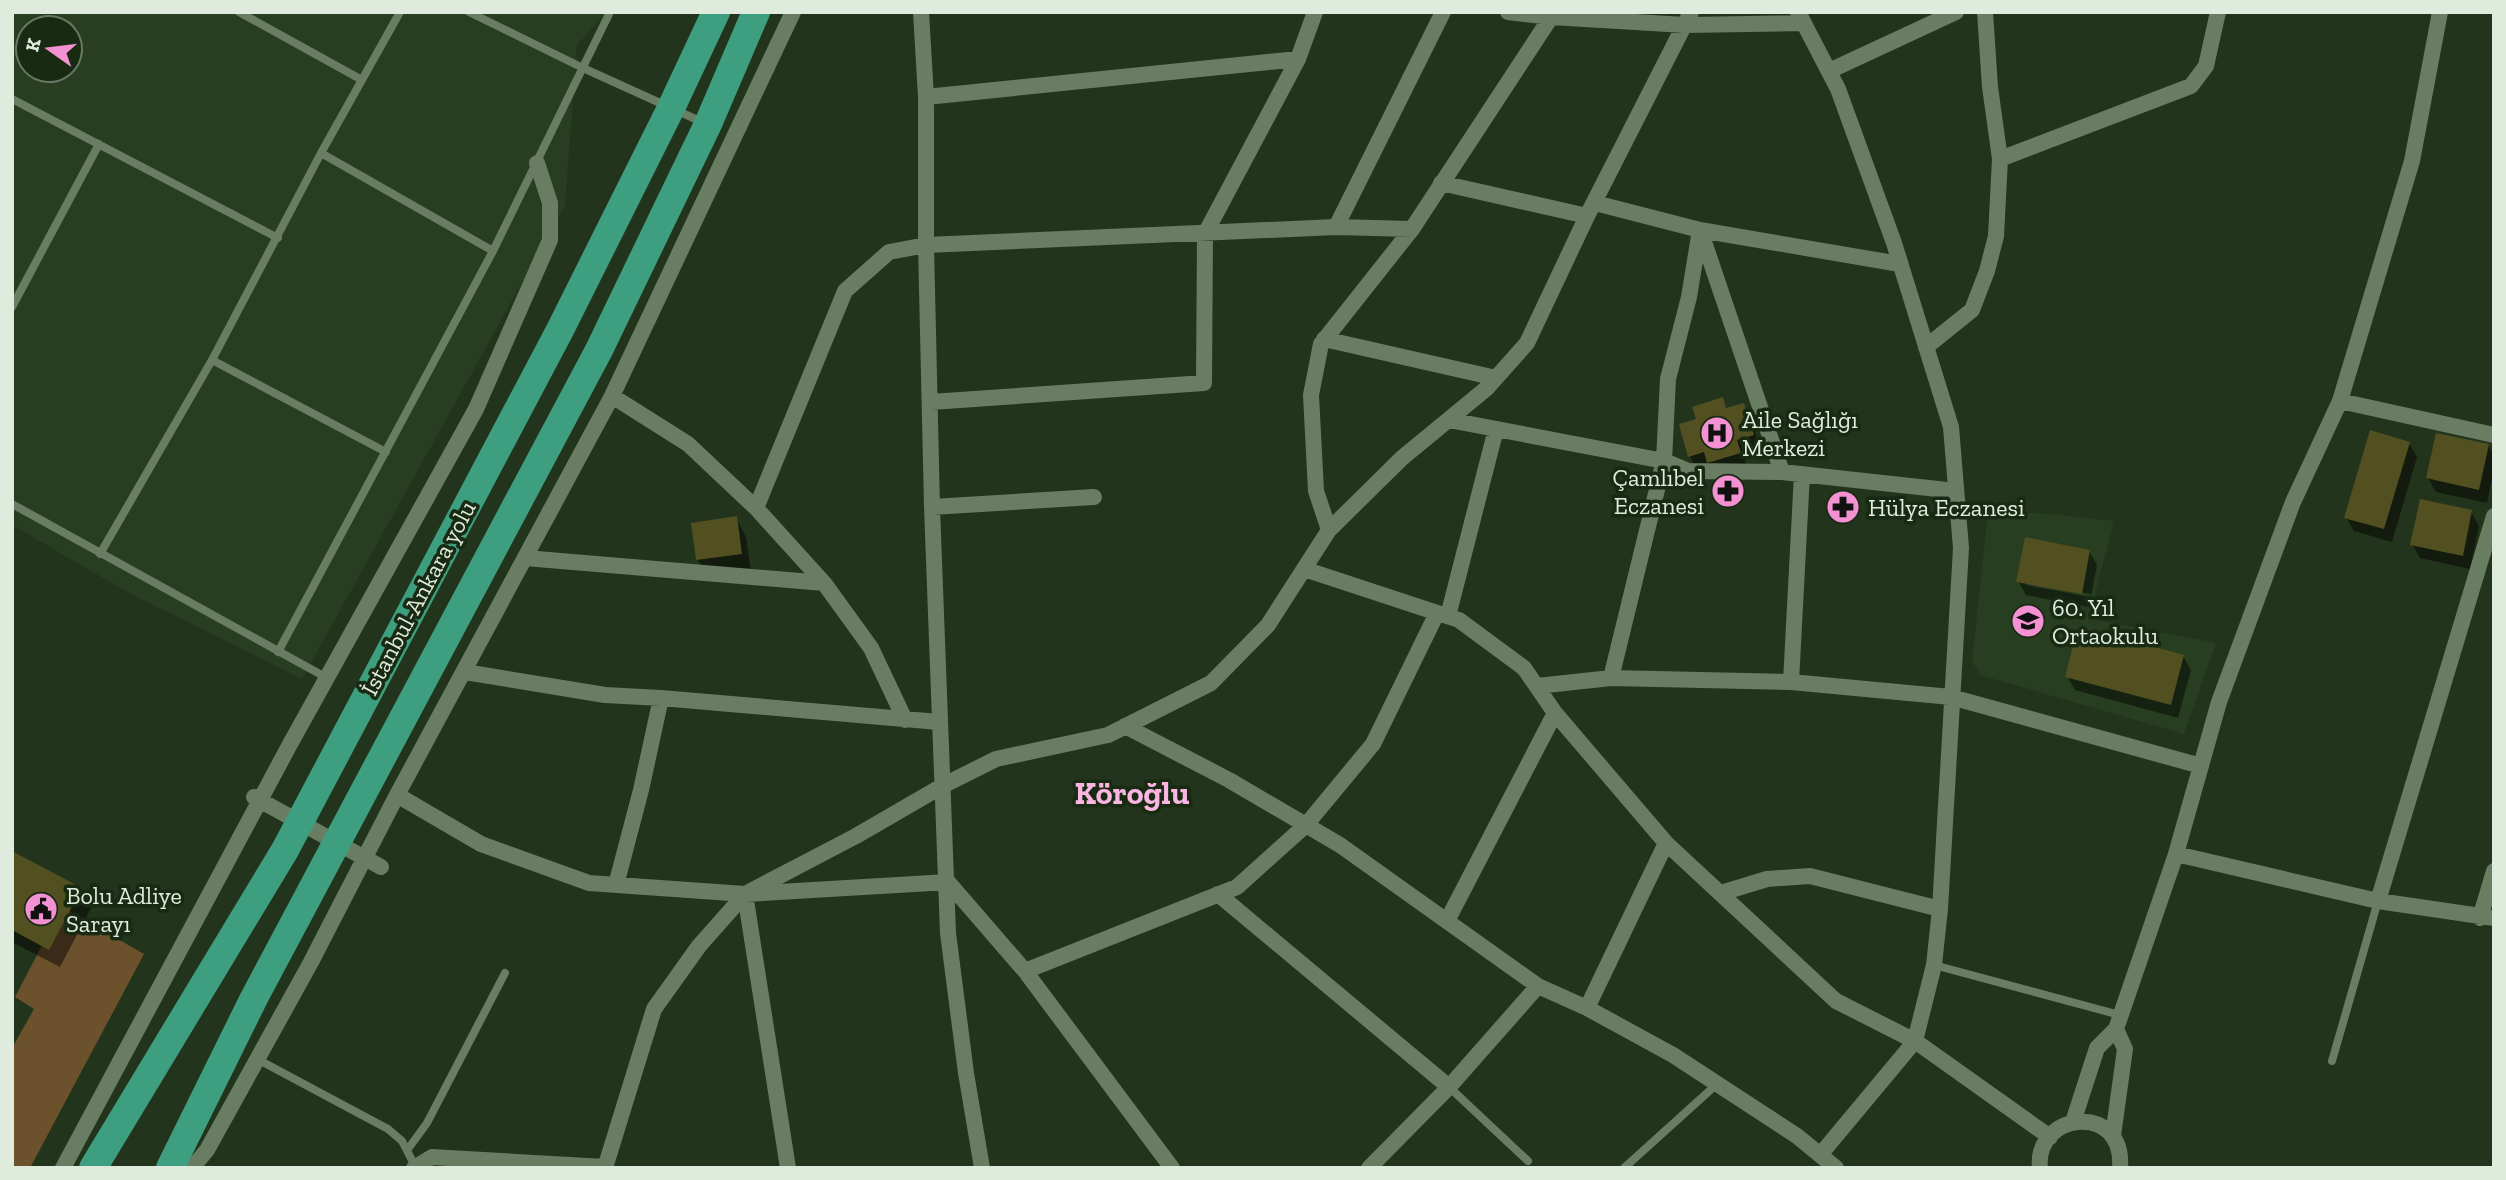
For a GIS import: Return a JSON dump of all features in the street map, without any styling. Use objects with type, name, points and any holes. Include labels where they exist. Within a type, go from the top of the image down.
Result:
[{"type":"highway","name":"İstanbul-Ankara yolu","points":[[93,1168],[285,850],[560,330],[716,12]]},
{"type":"highway","name":"İstanbul-Ankara yolu","points":[[170,1168],[254,998],[599,350],[708,124],[756,12]]},
{"type":"street","points":[[192,1168],[207,1150],[311,962],[397,795],[612,396],[793,12]]},
{"type":"street","points":[[921,12],[926,97],[926,245],[932,506],[948,933],[966,1073],[982,1168]]},
{"type":"street","points":[[931,402],[1204,383],[1205,234],[1298,59],[1315,12]]},
{"type":"street","points":[[1336,227],[1443,12]]},
{"type":"street","points":[[1508,12],[1551,17],[1801,18],[1838,89],[1900,264],[1951,427],[1961,548],[1940,909],[1934,965],[1915,1041],[1820,1155]]},
{"type":"street","points":[[1829,71],[1956,12]]},
{"type":"street","points":[[1926,347],[1972,310],[1996,236],[2000,159],[1990,88],[1985,12]]},
{"type":"street","points":[[2000,159],[2191,86],[2206,66],[2218,12]]},
{"type":"street","points":[[2073,1122],[2097,1048],[2118,1022],[2176,854],[2219,702],[2288,514],[2340,401],[2412,161],[2440,12]]},
{"type":"street","points":[[1329,530],[1317,491],[1311,395],[1321,344],[1412,229],[1551,17]]},
{"type":"street","points":[[415,1167],[432,1157],[605,1167],[654,1009],[699,946],[745,894],[996,759],[1108,734],[1211,683],[1268,625],[1329,530],[1402,458],[1496,378],[1527,342],[1688,19]]},
{"type":"street","points":[[926,97],[1298,59]]},
{"type":"street","points":[[63,1168],[116,1064],[476,408],[550,240],[550,202],[537,163]]},
{"type":"street","points":[[1441,183],[1900,264]]},
{"type":"street","points":[[756,508],[845,292],[889,252],[926,245],[1336,227],[1412,229]]},
{"type":"street","points":[[1611,678],[1664,461],[1668,379],[1689,297],[1700,230]]},
{"type":"street","points":[[1700,230],[1782,472]]},
{"type":"street","points":[[1324,339],[1496,378]]},
{"type":"street","points":[[612,396],[688,444],[756,508],[824,583],[871,649],[905,720]]},
{"type":"street","points":[[2340,401],[2494,435]]},
{"type":"street","points":[[1449,420],[1664,461],[1688,471],[1782,472],[1956,491]]},
{"type":"street","points":[[1025,971],[1237,887],[1306,825],[1373,744],[1442,614],[1496,429]]},
{"type":"street","points":[[1791,682],[1802,474]]},
{"type":"street","points":[[932,506],[1094,497]]},
{"type":"street","points":[[2378,901],[2494,516]]},
{"type":"street","points":[[525,558],[824,583]]},
{"type":"street","points":[[1304,569],[1459,620],[1524,667],[1555,713],[1666,843],[1836,1001],[1915,1041],[2050,1137]]},
{"type":"street","points":[[465,672],[605,695],[939,722]]},
{"type":"street","points":[[1537,686],[1611,678],[1791,682],[1951,697],[2202,766]]},
{"type":"street","points":[[616,885],[661,698]]},
{"type":"street","points":[[1447,921],[1555,713]]},
{"type":"street","points":[[1125,726],[1229,780],[1340,845],[1538,986],[1587,1008],[1673,1055],[1797,1136],[1836,1168]]},
{"type":"street","points":[[397,795],[481,844],[589,883],[745,894],[948,882]]},
{"type":"street","points":[[254,797],[381,867]]},
{"type":"street","points":[[1587,1008],[1666,843]]},
{"type":"street","points":[[2176,854],[2378,901],[2487,918],[2494,872]]},
{"type":"street","points":[[1721,893],[1767,879],[1810,876],[1940,909]]},
{"type":"street","points":[[948,882],[1025,971],[1172,1168]]},
{"type":"street","points":[[745,894],[788,1168]]},
{"type":"street","points":[[1218,894],[1449,1087]]},
{"type":"street","points":[[1369,1168],[1449,1087],[1538,986]]},
{"type":"street","points":[[2118,1022],[2125,1049],[2113,1136],[2122,1164]]},
{"type":"street","points":[[2038,1167],[2041,1152],[2050,1137],[2062,1126],[2073,1122],[2095,1123],[2113,1136]]},
{"type":"lane","points":[[239,12],[362,80]]},
{"type":"lane","points":[[100,554],[212,360],[321,153],[400,12]]},
{"type":"lane","points":[[469,12],[583,68],[708,124]]},
{"type":"lane","points":[[278,652],[494,251],[610,12]]},
{"type":"lane","points":[[12,99],[278,238]]},
{"type":"lane","points":[[13,304],[99,144]]},
{"type":"lane","points":[[321,153],[494,251]]},
{"type":"lane","points":[[212,360],[386,452]]},
{"type":"lane","points":[[12,504],[327,678]]},
{"type":"lane","points":[[2332,1061],[2378,901]]},
{"type":"lane","points":[[1934,965],[2118,1022]]},
{"type":"lane","points":[[408,1149],[427,1123],[505,973]]},
{"type":"lane","points":[[257,1059],[388,1129],[408,1149],[415,1167]]},
{"type":"lane","points":[[1624,1168],[1717,1084]]},
{"type":"lane","points":[[1449,1087],[1528,1161]]},
{"type":"shaded area","points":[[12,12],[607,12],[577,45],[565,205],[302,679],[127,592],[12,525]]},
{"type":"shaded area","points":[[1988,511],[2114,521],[2093,602],[2098,620],[2216,643],[2184,734],[1980,675],[1972,661]]},
{"type":"shaded area","points":[[62,907],[144,954],[30,1168],[12,1168],[12,1048],[34,1009],[15,997]]},
{"type":"building","points":[[1723,397],[1726,408],[1744,403],[1754,435],[1737,440],[1741,453],[1707,463],[1704,452],[1688,457],[1679,424],[1696,419],[1692,407]]},
{"type":"building","points":[[2370,430],[2410,442],[2384,529],[2344,518]]},
{"type":"building","points":[[2436,433],[2489,444],[2479,490],[2426,478]]},
{"type":"building","points":[[2420,499],[2472,510],[2463,556],[2410,545]]},
{"type":"building","points":[[737,516],[742,554],[696,560],[691,523]]},
{"type":"building","points":[[2025,537],[2090,550],[2082,594],[2016,582]]},
{"type":"building","points":[[2089,629],[2184,655],[2171,705],[2065,677],[2074,642],[2085,645]]},
{"type":"building","name":"Bolu Adliye Sarayı","points":[[12,851],[82,888],[49,950],[12,930]]},
{"type":"place","name":"Aile Sağlığı Merkezi","points":[[1717,433]]},
{"type":"place","name":"Çamlıbel Eczanesi","points":[[1728,491]]},
{"type":"place","name":"Hülya Eczanesi","points":[[1843,507]]},
{"type":"place","name":"60. Yıl Ortaokulu","points":[[2028,621]]},
{"type":"place","name":"Bolu Adliye Sarayı","points":[[41,909]]},
{"type":"district","name":"Köroğlu","points":[[1132,793]]}]
